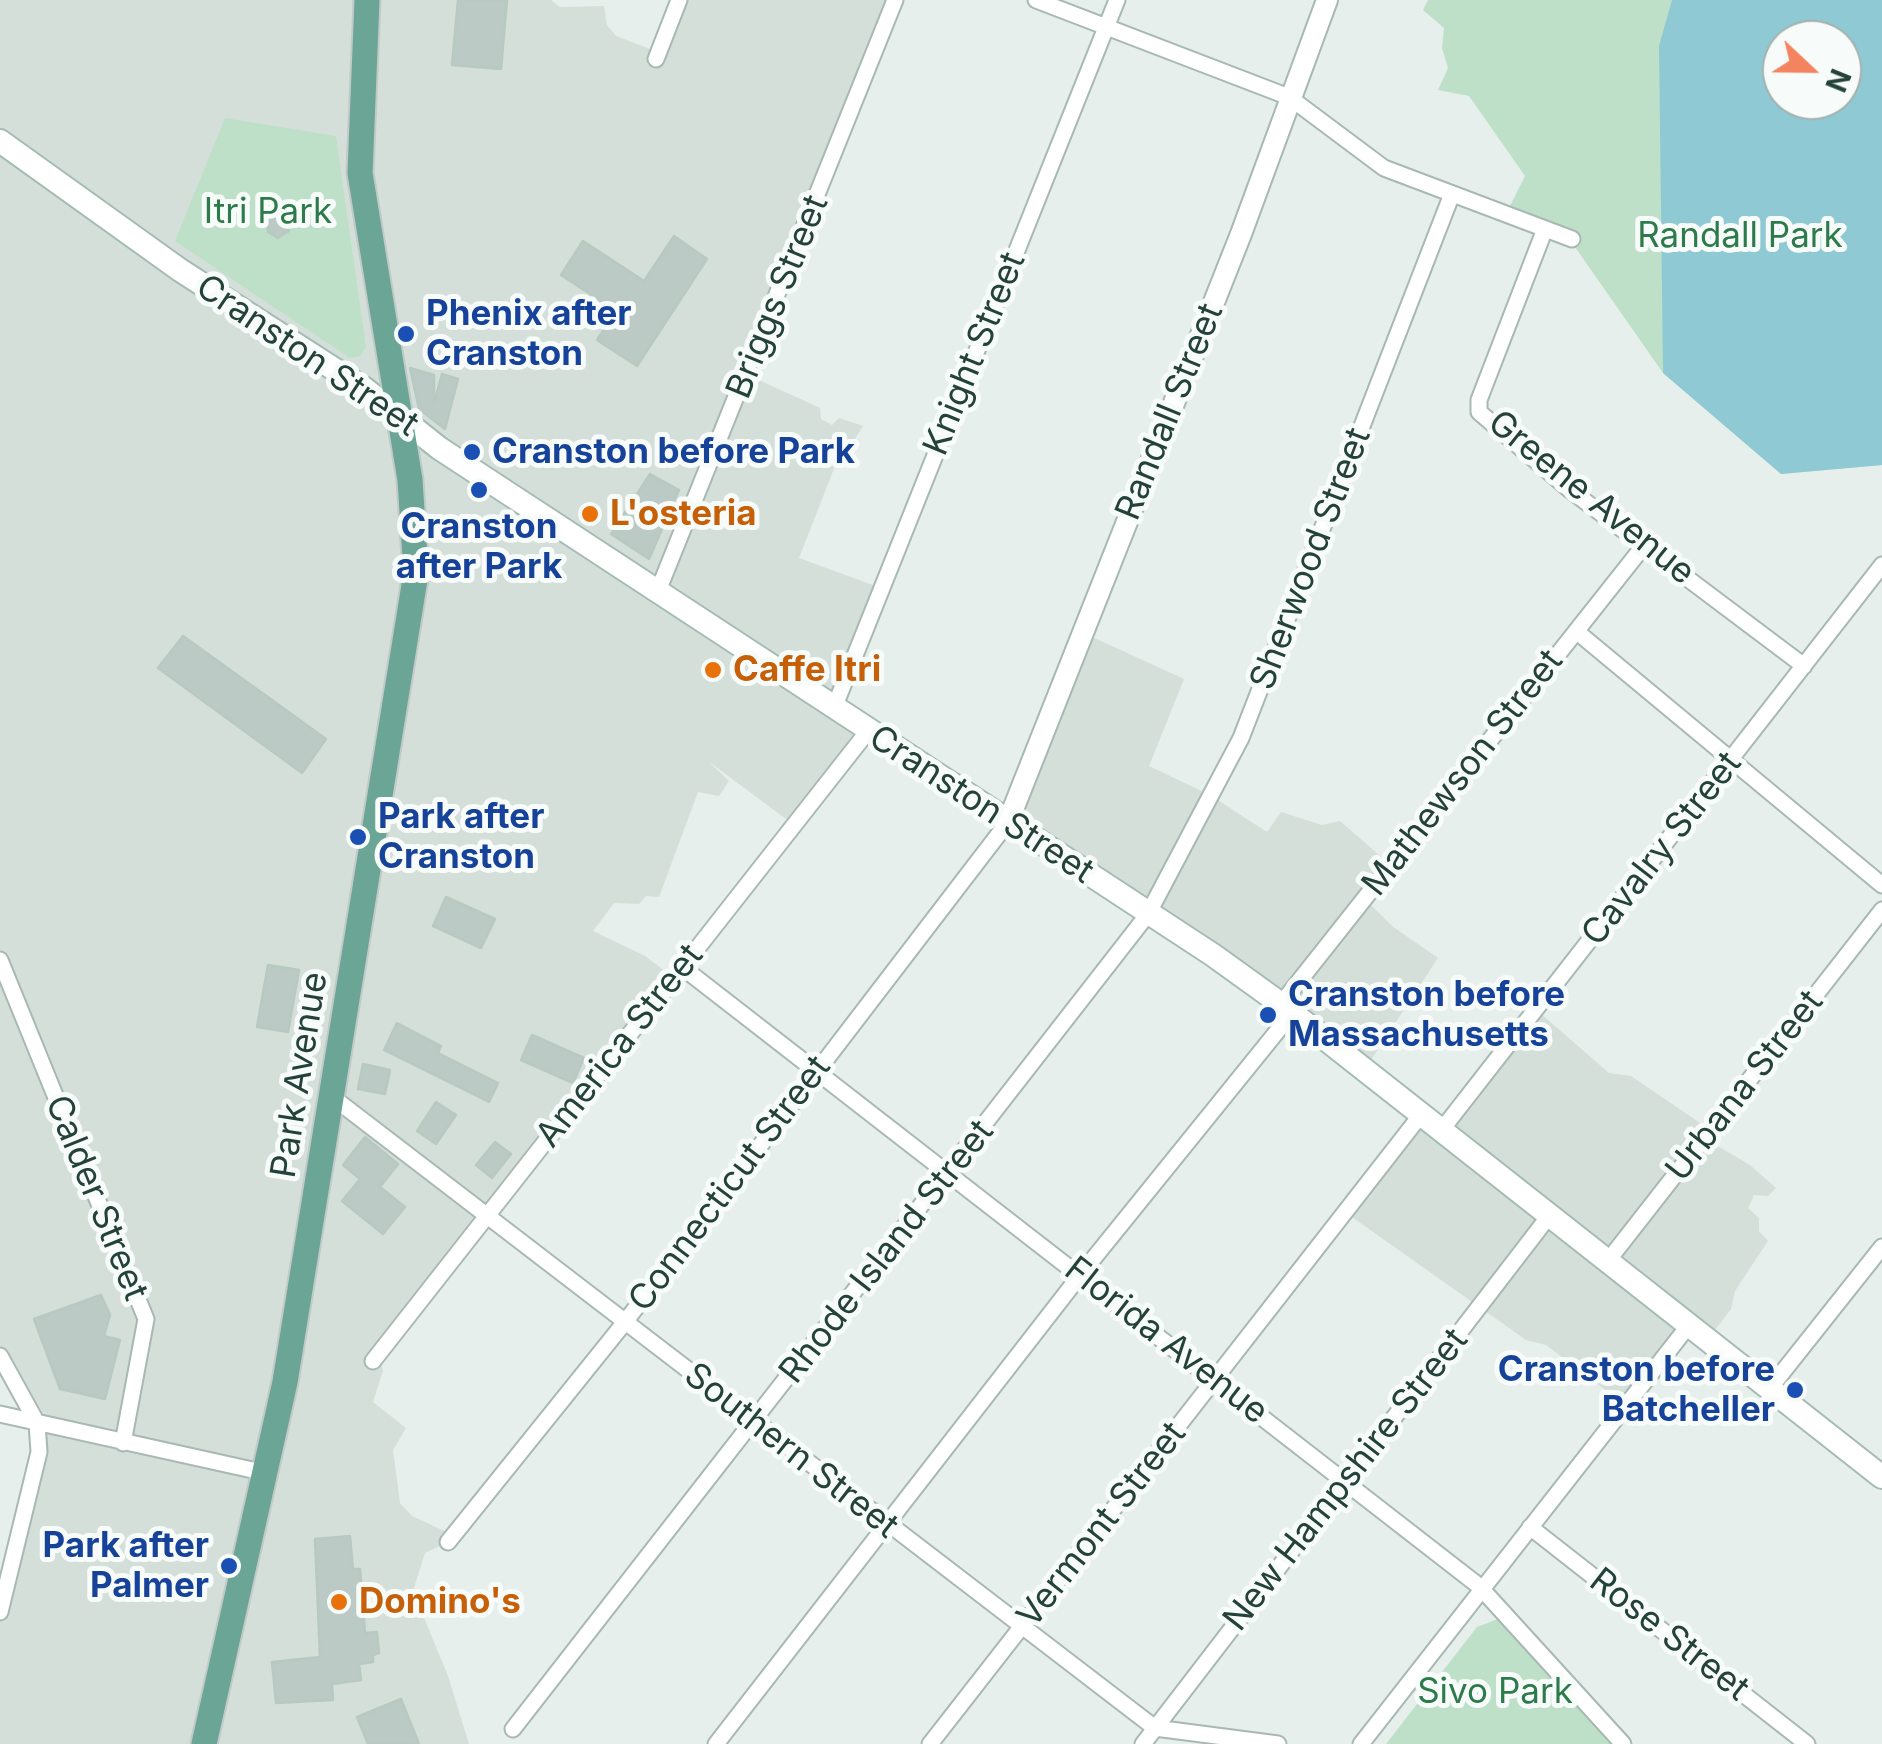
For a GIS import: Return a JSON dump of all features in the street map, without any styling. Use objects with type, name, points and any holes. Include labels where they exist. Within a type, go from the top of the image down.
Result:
[{"type":"main road","name":"Park Avenue","points":[[204,1744],[266,1473],[299,1305],[416,573],[410,480],[396,414],[360,174],[367,0]]},
{"type":"main road","name":"Cranston Street","points":[[0,141],[180,270],[396,414],[439,448],[1286,1008],[1882,1477]]},
{"type":"street","points":[[656,59],[679,0]]},
{"type":"street","name":"Briggs Street","points":[[658,592],[895,0]]},
{"type":"street","points":[[1036,0],[1288,97],[1384,168],[1572,239]]},
{"type":"street","name":"Knight Street","points":[[834,708],[1117,0]]},
{"type":"street","name":"Randall Street","points":[[1008,822],[1241,234],[1326,0]]},
{"type":"street","name":"Sherwood Street","points":[[1148,914],[1241,738],[1452,194]]},
{"type":"street","name":"Greene Avenue","points":[[1543,234],[1492,364],[1479,412],[1570,490],[1646,543],[1804,666]]},
{"type":"street","name":"Mathewson Street","points":[[716,1744],[1646,543]]},
{"type":"street","name":"Cavalry Street","points":[[1440,1132],[1882,565]]},
{"type":"street","points":[[1576,631],[1882,885]]},
{"type":"street","name":"America Street","points":[[373,1362],[868,731]]},
{"type":"street","name":"Connecticut Street","points":[[448,1542],[625,1322],[1008,822]]},
{"type":"street","name":"Urbana Street","points":[[1607,1262],[1882,910]]},
{"type":"street","name":"Rhode Island Street","points":[[513,1729],[1148,914]]},
{"type":"street","name":"Calder Street","points":[[0,960],[146,1318],[123,1444]]},
{"type":"street","name":"Florida Avenue","points":[[682,968],[817,1069],[1483,1591],[1623,1744]]},
{"type":"street","name":"Southern Street","points":[[331,1096],[1155,1728],[1278,1744]]},
{"type":"street","name":"Vermont Street","points":[[930,1744],[1420,1116]]},
{"type":"street","name":"New Hampshire Street","points":[[1143,1744],[1549,1216]]},
{"type":"street","points":[[1770,1388],[1882,1247]]},
{"type":"street","points":[[1360,1744],[1689,1325]]},
{"type":"street","points":[[0,1356],[37,1423],[40,1452],[0,1612]]},
{"type":"street","points":[[0,1414],[266,1473]]},
{"type":"street","name":"Rose Street","points":[[1530,1527],[1807,1744]]},
{"type":"shaded area","points":[[0,0],[551,0],[560,7],[604,6],[607,25],[616,36],[658,52],[681,0],[897,0],[748,375],[820,408],[821,419],[832,425],[839,418],[863,426],[853,442],[844,443],[799,558],[881,588],[837,705],[866,731],[794,825],[708,761],[729,781],[719,796],[698,792],[659,897],[646,896],[639,904],[614,903],[593,931],[645,956],[673,977],[379,1356],[383,1371],[373,1402],[406,1428],[393,1450],[400,1503],[412,1516],[453,1535],[451,1541],[425,1553],[413,1591],[448,1676],[469,1744],[0,1744],[0,1622],[41,1450],[0,1355]]},
{"type":"shaded area","points":[[1088,635],[1184,679],[1149,766],[1210,795],[1267,832],[1281,812],[1322,825],[1340,821],[1386,861],[1362,896],[1392,926],[1438,958],[1363,1072],[1015,827]]},
{"type":"shaded area","points":[[1540,1013],[1609,1073],[1631,1076],[1709,1129],[1709,1141],[1750,1165],[1776,1188],[1768,1196],[1754,1195],[1748,1208],[1759,1218],[1759,1231],[1768,1241],[1735,1291],[1731,1309],[1709,1338],[1688,1329],[1624,1404],[1546,1345],[1526,1340],[1349,1215],[1419,1120],[1440,1130]]},
{"type":"green space","name":"Randall Park","points":[[1428,0],[1882,0],[1882,465],[1781,474],[1663,373],[1575,247],[1543,237],[1506,214],[1525,176],[1469,96],[1438,90],[1448,68],[1442,48],[1444,28],[1423,10]]},
{"type":"green space","name":"Itri Park","points":[[225,118],[336,136],[366,347],[360,356],[350,358],[175,241]]},
{"type":"green space","name":"Sivo Park","points":[[1498,1619],[1612,1744],[1386,1744],[1477,1627]]},
{"type":"water","name":"Randall Park","points":[[1672,0],[1882,0],[1882,465],[1781,474],[1663,373],[1659,46]]},
{"type":"building","points":[[458,0],[507,0],[501,69],[452,65]]},
{"type":"building","points":[[277,214],[288,219],[289,231],[278,238],[268,232],[267,220]]},
{"type":"building","points":[[674,236],[707,259],[637,366],[597,340],[616,311],[561,275],[583,241],[644,281]]},
{"type":"building","points":[[410,368],[434,375],[434,404],[442,374],[458,379],[445,429],[419,409]]},
{"type":"building","points":[[650,474],[679,490],[649,559],[611,534]]},
{"type":"building","points":[[183,636],[326,739],[302,773],[158,668]]},
{"type":"building","points":[[446,897],[495,919],[481,948],[433,926]]},
{"type":"building","points":[[268,965],[299,970],[288,1032],[257,1027]]},
{"type":"building","points":[[397,1023],[441,1046],[438,1053],[498,1083],[489,1102],[384,1050]]},
{"type":"building","points":[[532,1035],[584,1058],[573,1083],[521,1060]]},
{"type":"building","points":[[363,1064],[390,1070],[385,1094],[358,1089]]},
{"type":"building","points":[[436,1102],[456,1115],[436,1144],[417,1131]]},
{"type":"building","points":[[365,1137],[398,1164],[380,1187],[405,1207],[383,1234],[342,1201],[360,1179],[343,1165]]},
{"type":"building","points":[[495,1142],[511,1154],[492,1178],[476,1165]]},
{"type":"building","points":[[101,1295],[110,1315],[104,1336],[120,1340],[105,1399],[60,1389],[34,1319]]},
{"type":"building","name":"Domino's","points":[[350,1536],[353,1569],[360,1569],[365,1633],[377,1632],[379,1653],[373,1655],[373,1662],[359,1664],[361,1680],[332,1684],[333,1700],[276,1703],[272,1662],[320,1657],[315,1539]]},
{"type":"building","points":[[401,1699],[419,1744],[368,1744],[357,1717]]},
{"type":"place","name":"Phenix after Cranston","points":[[406,334]]},
{"type":"place","name":"Cranston before Park","points":[[472,452]]},
{"type":"place","name":"Cranston after Park","points":[[479,490]]},
{"type":"place","name":"L'osteria","points":[[590,514]]},
{"type":"place","name":"Caffe Itri","points":[[713,670]]},
{"type":"place","name":"Park after Cranston","points":[[358,837]]},
{"type":"place","name":"Cranston before Massachusetts","points":[[1268,1015]]},
{"type":"place","name":"Cranston before Batcheller","points":[[1795,1390]]},
{"type":"place","name":"Park after Palmer","points":[[229,1566]]},
{"type":"place","name":"Domino's","points":[[339,1602]]}]
